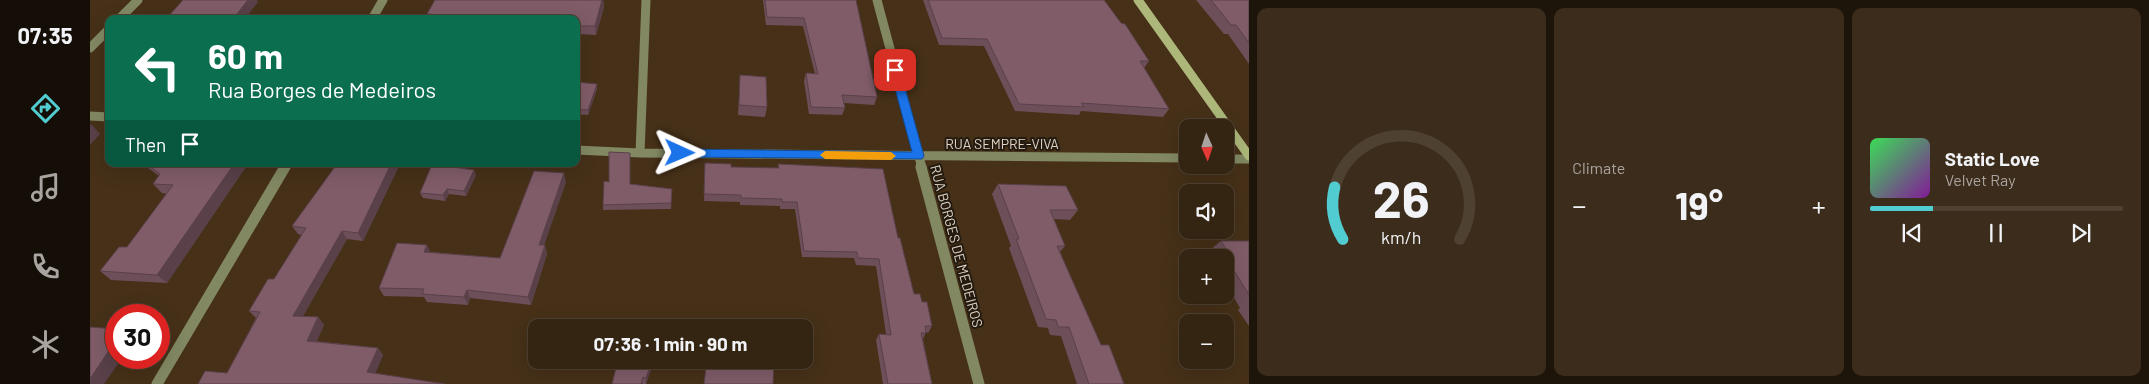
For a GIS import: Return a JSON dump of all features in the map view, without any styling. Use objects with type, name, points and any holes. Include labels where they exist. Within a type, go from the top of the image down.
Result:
[{"type":"street","points":[[123,15],[138,0]]},
{"type":"street","points":[[374,15],[383,0]]},
{"type":"street","points":[[640,153],[646,0]]},
{"type":"street","name":"RUA BORGES DE MEDEIROS","points":[[876,0],[979,384]]},
{"type":"street","points":[[1138,0],[1249,157]]},
{"type":"street","points":[[90,48],[105,33]]},
{"type":"street","points":[[90,116],[105,117]]},
{"type":"street","name":"RUA SEMPRE-VIVA","points":[[580,150],[640,153],[1179,158]]},
{"type":"street","points":[[1234,158],[1249,157]]},
{"type":"street","points":[[157,384],[285,167]]},
{"type":"building","points":[[183,0],[248,0],[236,15],[170,15]]},
{"type":"building","points":[[435,0],[602,0],[595,26],[580,26],[580,15],[427,14]]},
{"type":"building","points":[[765,0],[856,0],[877,97],[842,95],[845,108],[811,107],[806,73],[818,74],[804,18],[767,17]]},
{"type":"building","points":[[928,0],[1104,0],[1121,23],[1125,24],[1149,61],[1140,61],[1169,109],[1081,103],[1084,107],[1019,104],[987,39],[942,38]]},
{"type":"building","points":[[1211,0],[1249,0],[1249,43],[1236,25],[1231,25]]},
{"type":"building","points":[[740,75],[766,77],[767,107],[739,105]]},
{"type":"building","points":[[580,82],[597,84],[588,110],[580,109]]},
{"type":"building","points":[[609,152],[630,153],[630,184],[672,189],[671,203],[603,205],[604,181],[609,182]]},
{"type":"building","points":[[705,163],[731,164],[731,167],[779,168],[778,164],[883,169],[898,238],[900,238],[914,294],[920,294],[922,302],[927,302],[932,326],[925,326],[926,333],[921,333],[932,384],[888,384],[879,334],[891,335],[879,259],[858,258],[857,252],[804,251],[797,202],[782,202],[782,199],[741,198],[741,195],[704,194]]},
{"type":"building","points":[[150,167],[232,167],[157,275],[100,271],[119,247],[127,247],[173,185],[153,184],[160,174]]},
{"type":"building","points":[[335,167],[390,167],[358,233],[342,231],[293,316],[318,317],[307,341],[378,348],[367,372],[445,384],[198,384],[205,371],[227,373],[260,312],[249,311],[268,279],[274,279],[306,228],[292,226]]},
{"type":"building","points":[[431,167],[474,170],[464,191],[447,189],[443,195],[420,193]]},
{"type":"building","points":[[534,171],[564,173],[539,245],[545,245],[528,297],[467,290],[464,297],[422,294],[424,289],[379,288],[397,243],[427,245],[424,252],[500,258]]},
{"type":"building","points":[[998,184],[1066,186],[1078,210],[1050,210],[1065,246],[1057,246],[1101,345],[1109,345],[1124,384],[1089,384],[1069,327],[1058,327],[1056,320],[1046,319]]},
{"type":"building","points":[[1221,241],[1249,241],[1249,295],[1234,271],[1234,249],[1226,249]]},
{"type":"building","points":[[90,327],[105,328],[105,356],[90,379]]},
{"type":"building","points":[[616,369],[649,369],[646,378],[643,377],[641,384],[612,384]]},
{"type":"building","points":[[706,369],[774,369],[773,384],[704,384]]},
{"type":"slow traffic","points":[[825,155],[891,156]]},
{"type":"route","points":[[680,153],[918,156],[895,70]]}]
